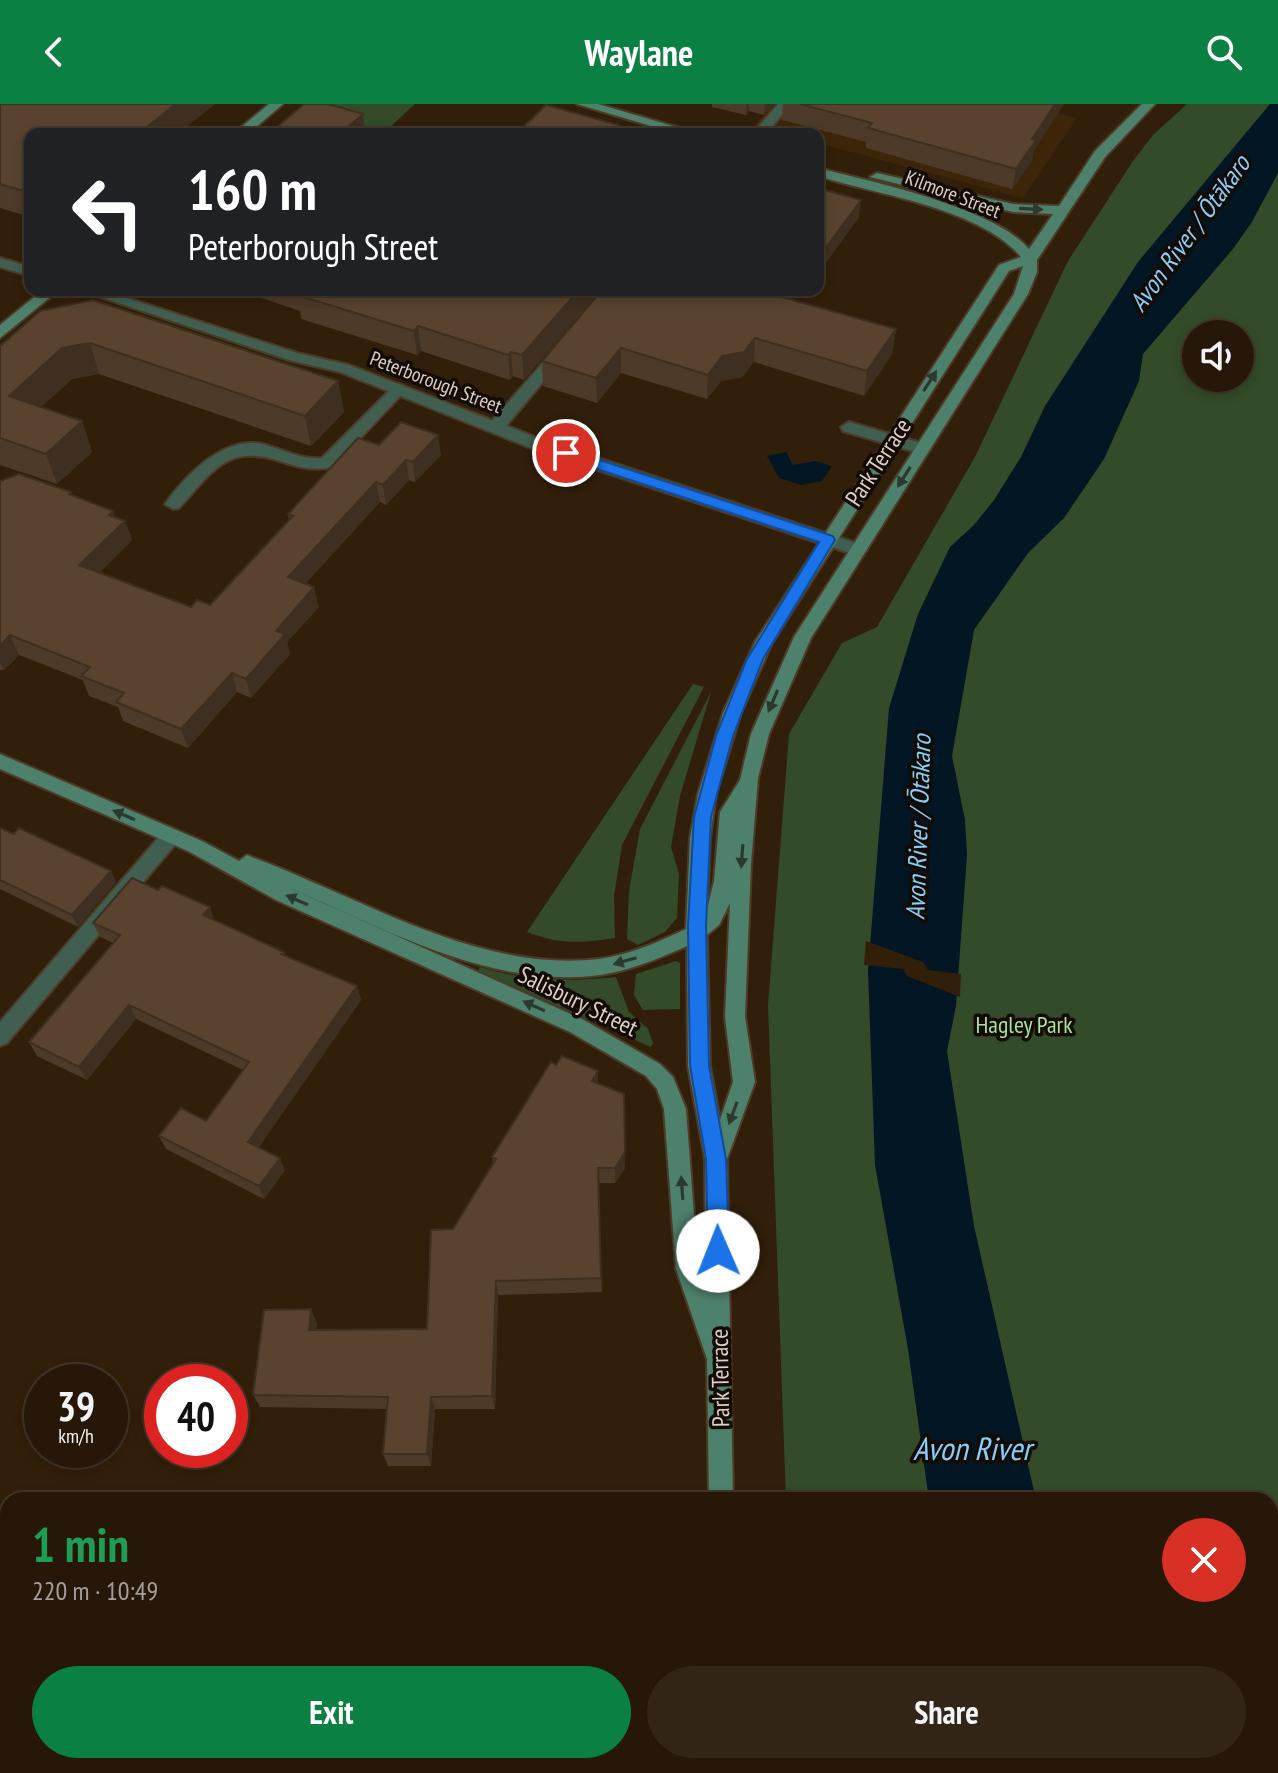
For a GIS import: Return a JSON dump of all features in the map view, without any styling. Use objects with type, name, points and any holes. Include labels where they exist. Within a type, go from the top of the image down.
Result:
[{"type":"street","points":[[247,128],[277,104]]},
{"type":"street","points":[[583,104],[671,128]]},
{"type":"street","points":[[764,128],[785,104]]},
{"type":"street","name":"Park Terrace","points":[[716,1159],[744,1082],[735,1017],[741,864],[749,778],[760,734],[788,666],[1021,294],[1029,279],[1030,259],[1112,138],[1149,104]]},
{"type":"street","name":"Kilmore Street","points":[[824,170],[920,185],[1013,208],[1061,210]]},
{"type":"street","name":"Kilmore Street","points":[[824,171],[950,211],[998,232],[1016,244],[1030,259]]},
{"type":"street","name":"Park Terrace","points":[[721,1492],[716,1159],[699,1066],[697,931],[703,817],[724,736],[764,642],[1004,268],[1030,259]]},
{"type":"street","points":[[0,262],[24,270]]},
{"type":"street","points":[[0,333],[45,296]]},
{"type":"street","name":"Peterborough Street","points":[[106,296],[294,357],[344,368],[537,444],[859,550]]},
{"type":"street","points":[[496,427],[570,339]]},
{"type":"street","points":[[173,504],[227,453],[241,447],[260,448],[326,471],[399,389]]},
{"type":"street","points":[[849,427],[922,449]]},
{"type":"street","name":"Salisbury Street","points":[[0,761],[195,846],[295,879],[425,935],[474,953],[559,968],[624,963],[697,931],[711,920],[722,900],[730,811],[749,778]]},
{"type":"street","points":[[0,1037],[171,836]]},
{"type":"street","name":"Salisbury Street","points":[[195,846],[283,894],[577,1026],[653,1070],[665,1084],[675,1109],[687,1269],[721,1372]]},
{"type":"shaded area","points":[[773,104],[1021,104],[1077,118],[1023,198],[824,145],[824,128],[754,126]]},
{"type":"green space","points":[[322,104],[415,104],[389,128],[358,128],[310,114]]},
{"type":"green space","name":"Hagley Park","points":[[1187,104],[1278,104],[1278,1492],[786,1492],[768,1005],[789,734],[842,643],[877,627],[975,457],[1068,261],[1133,161],[1153,135]]},
{"type":"green space","points":[[693,684],[704,687],[622,845],[614,896],[615,938],[571,942],[527,932]]},
{"type":"green space","points":[[711,692],[680,796],[671,847],[679,874],[677,918],[665,932],[638,945],[627,939],[629,891],[640,829]]},
{"type":"green space","points":[[676,961],[680,963],[680,1009],[643,1010],[634,995],[636,974]]},
{"type":"green space","points":[[480,967],[548,979],[616,977],[629,1012],[648,1029],[653,1043],[651,1047],[478,971]]},
{"type":"water","name":"Avon River","points":[[1270,104],[1278,104],[1278,173],[1252,222],[1233,249],[1143,354],[1139,381],[1104,459],[1064,518],[1028,553],[974,630],[952,756],[965,820],[967,855],[956,1006],[947,1051],[974,1226],[1034,1492],[928,1492],[908,1349],[875,1165],[868,971],[889,708],[918,614],[950,547],[974,525],[994,500],[1021,457],[1045,406],[1138,262]]},
{"type":"water","points":[[786,452],[793,465],[815,461],[832,466],[822,481],[801,485],[779,478],[767,456]]},
{"type":"pier","points":[[866,941],[923,962],[928,970],[961,974],[960,997],[907,976],[903,969],[864,965]]},
{"type":"building","points":[[0,104],[176,104],[146,128],[24,128],[24,191],[0,184]]},
{"type":"building","points":[[304,104],[328,104],[363,114],[347,128],[276,128]]},
{"type":"building","points":[[800,104],[1055,104],[1016,169],[868,128],[872,123]]},
{"type":"building","points":[[546,105],[619,125],[616,128],[522,128]]},
{"type":"building","points":[[824,190],[861,200],[824,250]]},
{"type":"building","points":[[300,296],[574,296],[522,355],[511,352],[508,355],[418,326],[414,331]]},
{"type":"building","points":[[597,296],[778,296],[896,329],[867,371],[755,338],[744,352],[722,356],[708,375],[621,348],[596,378],[542,361]]},
{"type":"building","points":[[93,300],[338,381],[305,416],[90,343],[62,348],[9,396],[82,421],[46,454],[0,438],[0,346],[40,311]]},
{"type":"building","points":[[401,422],[438,435],[413,462],[406,460],[383,485],[376,482],[288,577],[314,587],[276,631],[285,634],[246,679],[232,673],[181,729],[116,702],[124,693],[81,676],[90,667],[10,635],[0,646],[0,481],[19,474],[71,492],[69,494],[113,511],[109,515],[125,521],[79,565],[191,607],[197,600],[210,605],[293,516],[288,514],[358,438],[379,445]]},
{"type":"building","points":[[0,828],[14,834],[19,828],[111,871],[72,915],[0,880]]},
{"type":"building","points":[[132,878],[158,890],[162,886],[210,907],[203,915],[284,952],[281,954],[357,986],[248,1142],[280,1158],[259,1186],[159,1136],[181,1108],[206,1121],[249,1062],[129,1005],[79,1067],[29,1042],[120,935],[93,923]]},
{"type":"building","points":[[562,1056],[598,1071],[592,1081],[624,1094],[625,1152],[615,1168],[598,1168],[601,1278],[496,1281],[492,1396],[431,1397],[427,1454],[383,1454],[388,1397],[253,1395],[264,1310],[311,1309],[309,1330],[427,1329],[431,1230],[453,1229],[496,1159],[492,1157],[551,1062],[556,1065]]},
{"type":"route","points":[[566,453],[828,540],[755,659],[713,769],[703,817],[697,926],[699,1066],[716,1159],[718,1251]]},
{"type":"water label","name":"Avon River / Ōtākaro","points":[[1189,233]]},
{"type":"water label","name":"Avon River / Ōtākaro","points":[[918,827]]}]
